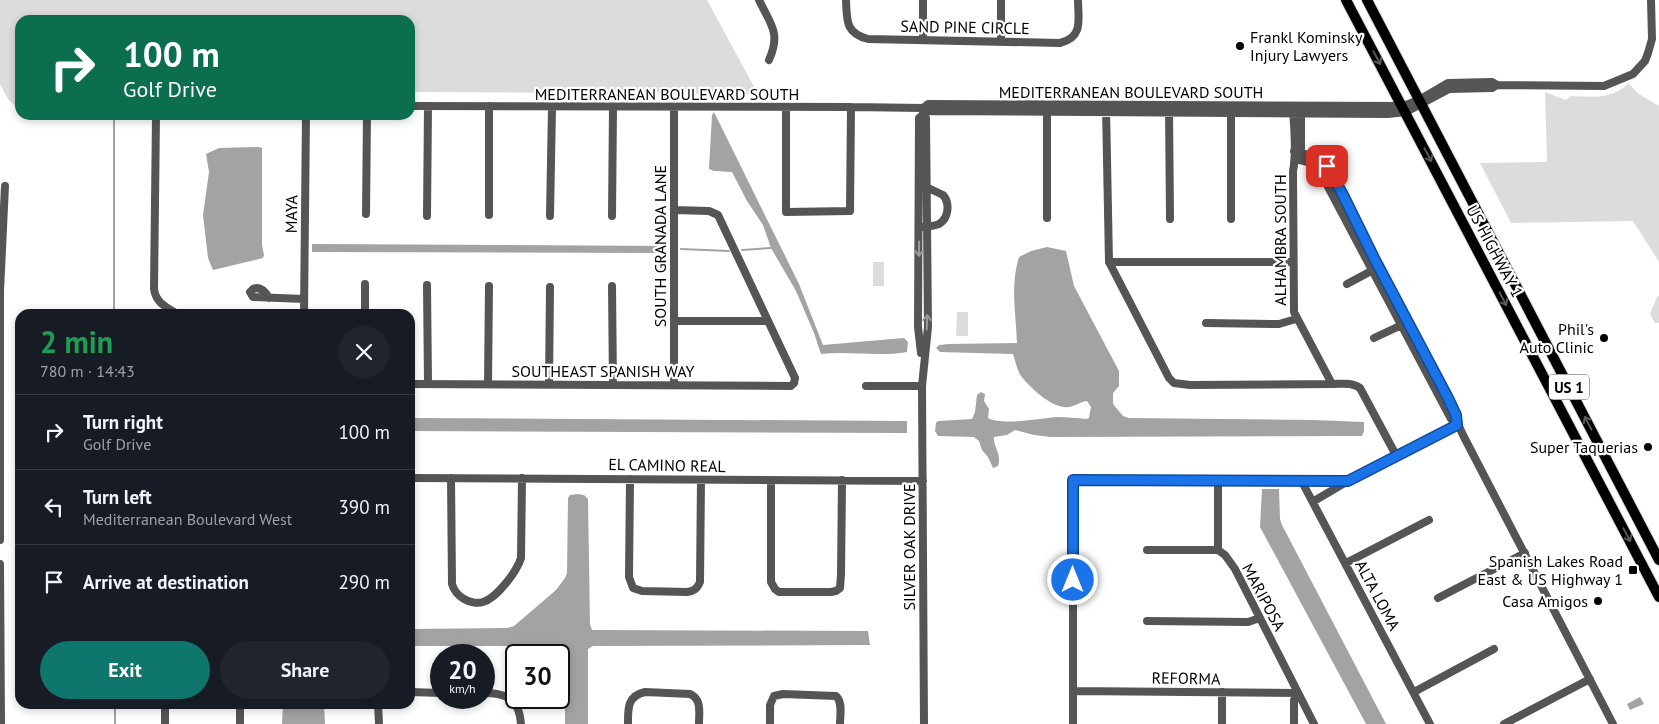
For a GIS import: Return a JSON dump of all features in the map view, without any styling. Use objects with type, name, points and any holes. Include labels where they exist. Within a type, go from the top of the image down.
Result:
[{"type":"main road","name":"US HIGHWAY 1","points":[[1346,0],[1659,597]]},
{"type":"main road","name":"US HIGHWAY 1","points":[[1367,0],[1659,560]]},
{"type":"main road","points":[[1592,469],[1607,478],[1617,480]]},
{"type":"main road","points":[[1604,492],[1614,494],[1630,505]]},
{"type":"street","points":[[758,0],[776,40],[769,60]]},
{"type":"street","name":"SAND PINE CIRCLE","points":[[846,0],[847,20],[851,30],[857,36],[868,39],[1060,43],[1072,38],[1077,33],[1078,0]]},
{"type":"street","points":[[923,0],[923,40]]},
{"type":"street","points":[[1001,0],[1001,42]]},
{"type":"street","name":"MEDITERRANEAN BOULEVARD SOUTH","points":[[415,106],[851,108],[923,111],[1047,108],[1404,109],[1449,89],[1476,85],[1492,88],[1497,85],[1604,86],[1633,74],[1645,61],[1652,39],[1651,0]]},
{"type":"street","points":[[427,216],[428,106]]},
{"type":"street","points":[[489,106],[489,215]]},
{"type":"street","points":[[550,216],[552,107]]},
{"type":"street","points":[[612,216],[613,107]]},
{"type":"street","name":"SOUTH GRANADA LANE","points":[[674,107],[674,385]]},
{"type":"street","points":[[786,108],[786,212],[850,211],[851,108]]},
{"type":"street","points":[[1047,108],[1047,218]]},
{"type":"street","points":[[1106,109],[1109,262],[1169,378],[1174,383],[1190,385],[1355,385],[1360,388],[1397,457]]},
{"type":"street","points":[[1169,109],[1170,218]]},
{"type":"street","points":[[1231,109],[1231,219]]},
{"type":"street","name":"ALHAMBRA SOUTH","points":[[1297,109],[1297,154],[1293,171],[1292,303],[1296,319],[1332,384]]},
{"type":"street","name":"SILVER OAK DRIVE","points":[[923,111],[919,118],[923,186],[923,227],[918,326],[923,370],[924,724]]},
{"type":"street","points":[[156,120],[154,289],[159,302],[170,309]]},
{"type":"street","name":"MAYA","points":[[304,309],[306,120]]},
{"type":"street","points":[[366,120],[366,214]]},
{"type":"street","points":[[1297,154],[1312,163],[1319,170],[1376,268],[1451,419],[1457,425],[1525,553],[1613,724]]},
{"type":"street","points":[[0,540],[0,291],[5,186]]},
{"type":"street","points":[[923,186],[943,194],[948,204],[946,216],[942,223],[923,227]]},
{"type":"street","points":[[674,210],[709,211],[718,215],[768,321],[674,322]]},
{"type":"street","points":[[1109,262],[1292,262]]},
{"type":"street","points":[[1347,284],[1376,268]]},
{"type":"street","points":[[365,284],[365,309]]},
{"type":"street","points":[[427,285],[428,384]]},
{"type":"street","points":[[488,384],[489,286]]},
{"type":"street","points":[[612,286],[613,385]]},
{"type":"street","points":[[549,384],[550,287]]},
{"type":"street","points":[[269,298],[304,299]]},
{"type":"street","points":[[1206,323],[1279,324],[1296,319]]},
{"type":"street","name":"SOUTHEAST SPANISH WAY","points":[[415,384],[797,385],[768,321]]},
{"type":"street","points":[[1374,338],[1405,324]]},
{"type":"street","points":[[866,386],[922,386]]},
{"type":"street","points":[[1314,501],[1348,481],[1457,425]]},
{"type":"street","name":"EL CAMINO REAL","points":[[415,478],[923,481]]},
{"type":"street","points":[[451,478],[452,584],[458,595],[467,601],[477,603],[485,602],[494,594],[520,564],[522,478]]},
{"type":"street","points":[[630,478],[629,578],[631,584],[637,590],[660,591],[694,591],[700,582],[700,480]]},
{"type":"street","points":[[772,480],[772,586],[779,592],[831,592],[840,588],[841,584],[842,480]]},
{"type":"street","points":[[1073,724],[1073,480],[1348,481]]},
{"type":"street","points":[[1147,550],[1218,550],[1218,480]]},
{"type":"street","name":"ALTA LOMA","points":[[1301,480],[1314,501],[1430,724]]},
{"type":"street","points":[[1346,563],[1429,520]]},
{"type":"street","name":"MARIPOSA","points":[[1218,550],[1235,569],[1314,724]]},
{"type":"street","points":[[1438,598],[1525,553]]},
{"type":"street","points":[[0,564],[1,724]]},
{"type":"street","points":[[1147,621],[1248,622],[1260,618]]},
{"type":"street","points":[[1414,692],[1494,649]]},
{"type":"street","points":[[1504,724],[1590,679]]},
{"type":"street","name":"REFORMA","points":[[1073,691],[1298,693]]},
{"type":"street","points":[[415,692],[430,693]]},
{"type":"street","points":[[628,724],[628,707],[630,702],[638,694],[644,692],[690,694],[694,696],[699,703],[699,724]]},
{"type":"street","points":[[1222,692],[1222,724]]},
{"type":"street","points":[[1294,724],[1294,700],[1298,693]]},
{"type":"street","points":[[495,694],[502,694],[517,705],[521,724]]},
{"type":"street","points":[[770,724],[770,701],[774,696],[783,694],[822,694],[839,698],[840,724]]},
{"type":"street","points":[[165,709],[165,724]]},
{"type":"street","points":[[240,709],[240,724]]},
{"type":"street","points":[[378,709],[379,724]]},
{"type":"shaded area","points":[[0,0],[707,0],[758,94],[415,92],[415,15],[15,15],[15,106],[8,99],[0,84]]},
{"type":"shaded area","points":[[1628,83],[1639,94],[1659,106],[1659,262],[1633,221],[1511,223],[1480,163],[1547,162],[1545,92],[1566,100],[1571,96],[1609,95]]},
{"type":"shaded area","points":[[714,112],[799,284],[823,345],[904,338],[908,342],[907,352],[886,354],[821,354],[796,291],[771,248],[763,225],[747,201],[732,172],[709,169],[712,115]]},
{"type":"shaded area","points":[[219,148],[262,148],[263,258],[213,270],[208,258],[203,215],[209,172],[206,154]]},
{"type":"shaded area","points":[[312,244],[666,246],[665,253],[312,252]]},
{"type":"shaded area","points":[[1047,247],[1066,251],[1074,286],[1119,371],[1119,386],[1113,393],[1113,404],[1123,416],[1129,418],[1364,422],[1362,436],[1051,437],[1015,430],[1007,435],[994,437],[999,461],[998,466],[993,468],[979,441],[974,437],[938,436],[935,431],[938,421],[972,419],[975,412],[977,395],[981,392],[985,394],[984,401],[989,409],[988,418],[994,420],[1022,421],[1058,417],[1089,418],[1091,407],[1087,401],[1069,407],[1062,407],[1036,392],[1021,376],[1013,354],[940,352],[936,348],[939,345],[949,344],[1017,343],[1014,289],[1019,257],[1031,251]]},
{"type":"shaded area","points":[[873,262],[884,262],[884,286],[873,286]]},
{"type":"shaded area","points":[[1659,296],[1659,323],[1655,323],[1650,314]]},
{"type":"shaded area","points":[[957,312],[968,312],[968,336],[956,336]]},
{"type":"shaded area","points":[[415,418],[907,421],[907,433],[415,431]]},
{"type":"shaded area","points":[[1262,489],[1279,489],[1282,525],[1386,724],[1366,724],[1260,527]]},
{"type":"shaded area","points":[[578,494],[584,495],[588,499],[590,624],[592,630],[868,631],[870,645],[593,646],[588,649],[588,724],[565,724],[565,709],[570,709],[570,644],[505,644],[505,646],[495,646],[495,644],[430,644],[430,646],[415,646],[415,629],[507,628],[514,626],[556,590],[567,573],[568,498],[570,495]]},
{"type":"shaded area","points":[[1640,697],[1644,704],[1630,710],[1627,704]]},
{"type":"shaded area","points":[[283,709],[324,709],[325,724],[282,724]]},
{"type":"waterway","points":[[114,120],[114,309]]},
{"type":"waterway","points":[[742,250],[771,248]]},
{"type":"waterway","points":[[681,249],[729,251]]},
{"type":"waterway","points":[[115,709],[115,724]]},
{"type":"place","name":"Frankl Kominsky Injury Lawyers","points":[[1240,46]]},
{"type":"place","name":"Phil's Auto Clinic","points":[[1604,338]]},
{"type":"place","name":"Super Taquerias","points":[[1648,447]]},
{"type":"place","name":"Spanish Lakes Road East & US Highway 1","points":[[1633,570]]},
{"type":"place","name":"Casa Amigos","points":[[1598,601]]},
{"type":"route","points":[[1073,580],[1073,480],[1348,481],[1457,425],[1456,415],[1448,398],[1327,166]]}]
